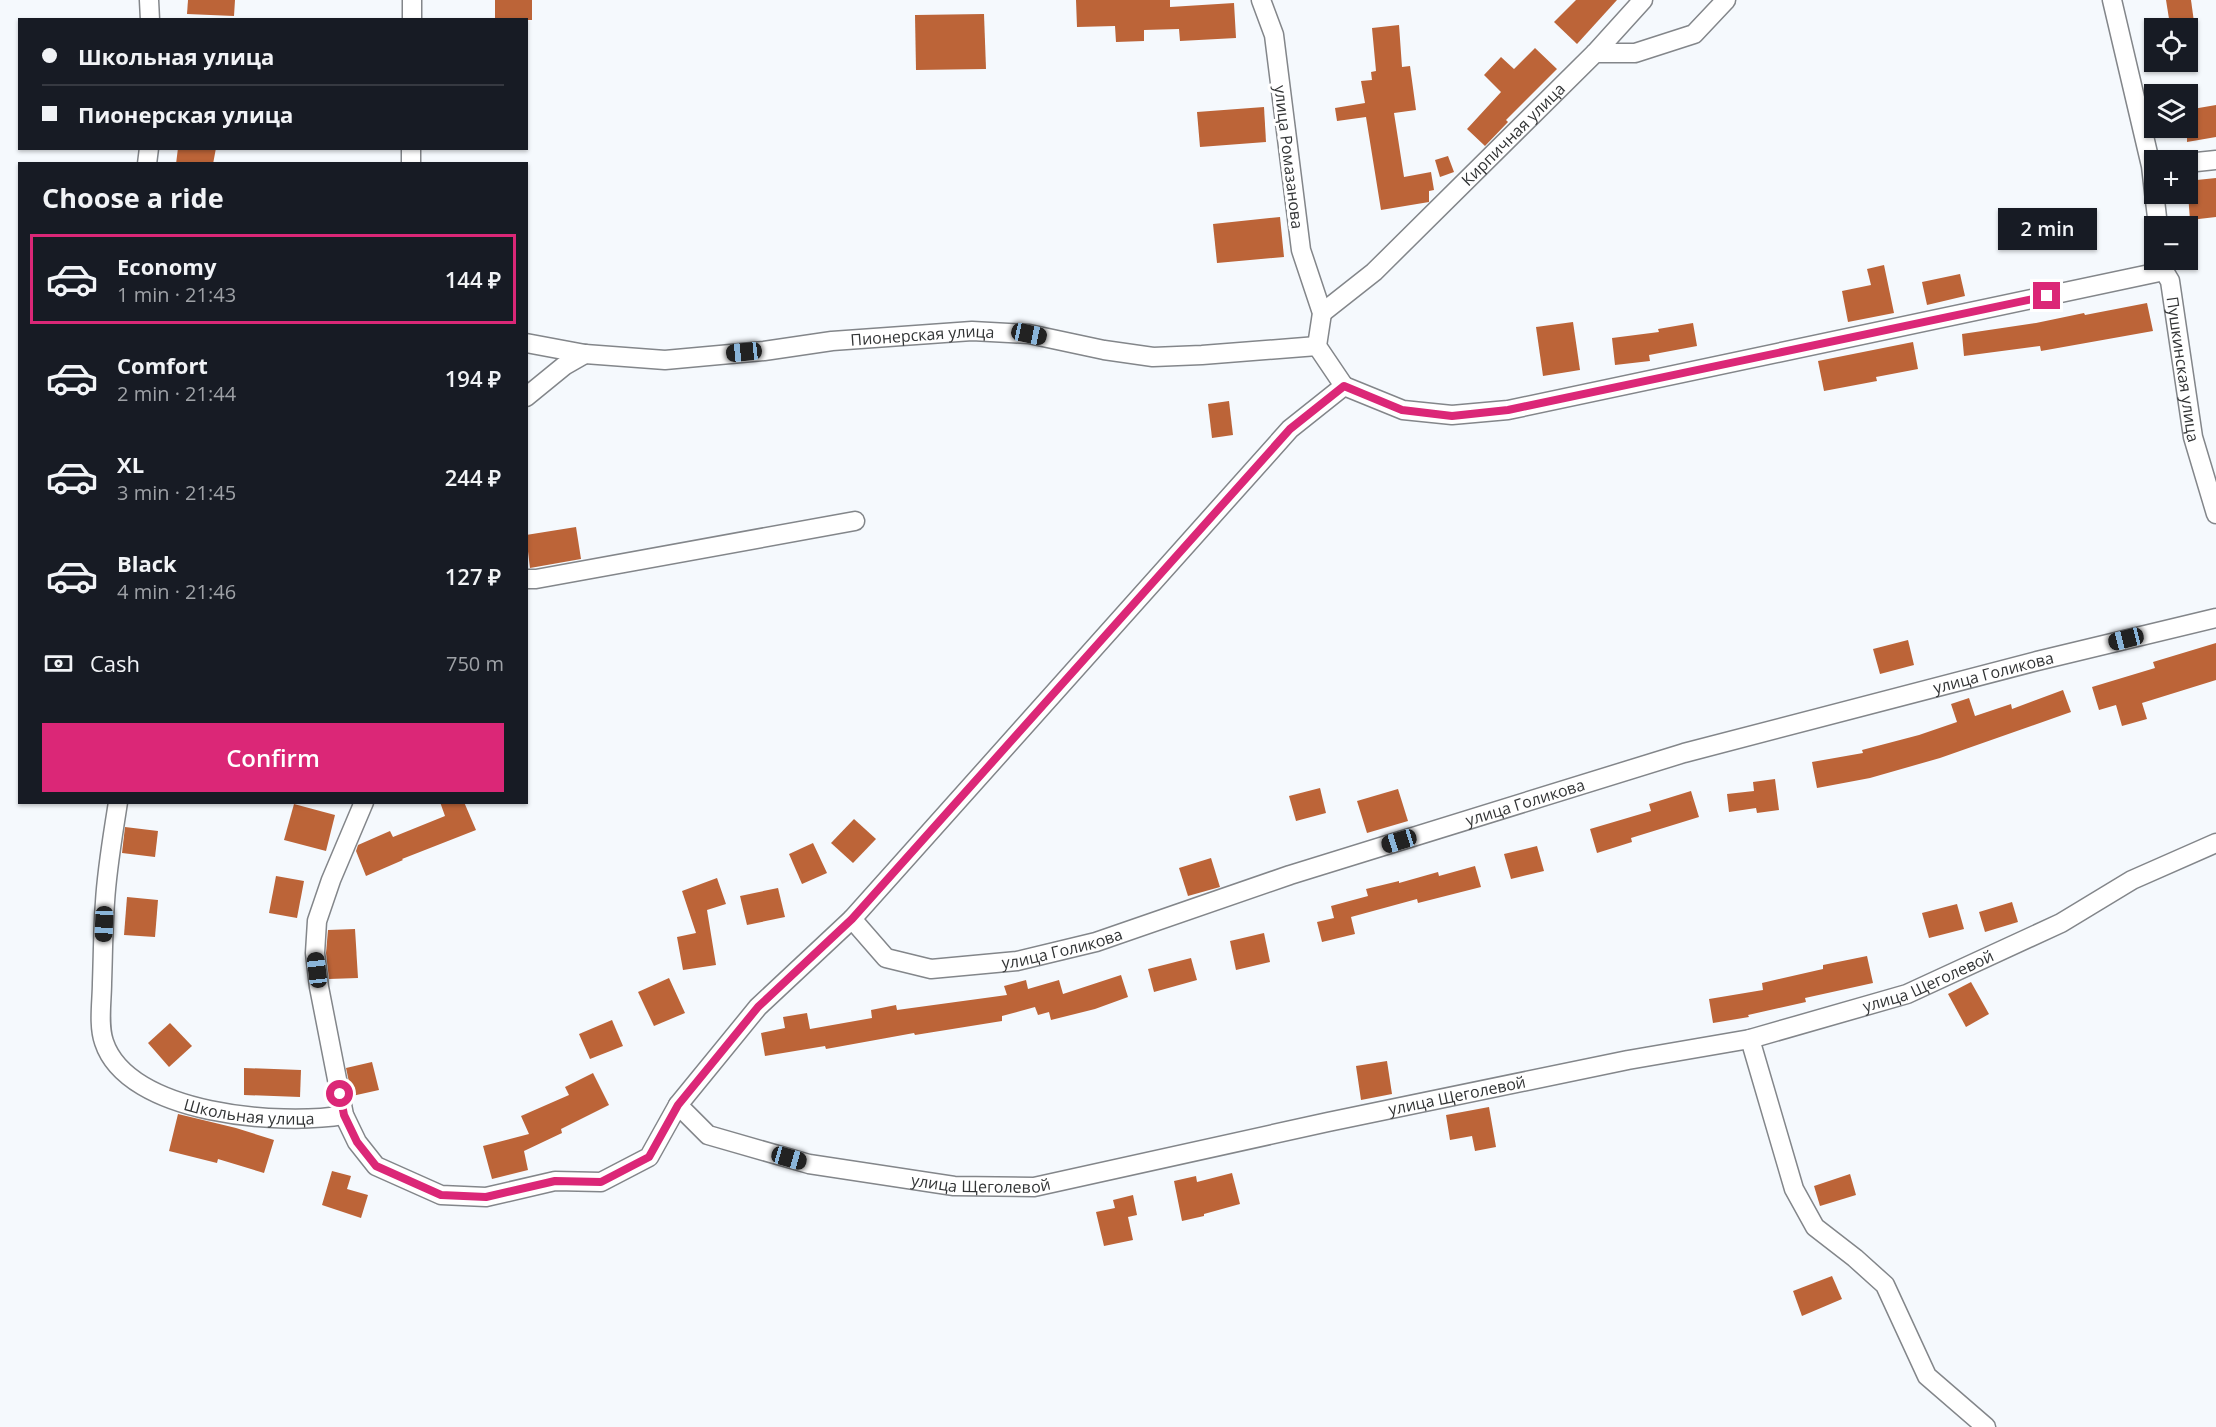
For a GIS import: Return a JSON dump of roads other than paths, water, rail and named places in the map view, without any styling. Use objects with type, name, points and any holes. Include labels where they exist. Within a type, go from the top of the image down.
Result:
[{"type":"street","points":[[150,0],[150,18]]},
{"type":"street","points":[[412,0],[412,18]]},
{"type":"street","name":"улица Ромазанова","points":[[1261,0],[1274,35],[1301,250],[1322,313]]},
{"type":"street","name":"Кирпичная улица","points":[[1322,313],[1374,272],[1595,53],[1643,0]]},
{"type":"street","points":[[1595,53],[1635,53],[1694,34],[1726,0]]},
{"type":"street","points":[[2112,0],[2148,150]]},
{"type":"street","points":[[2198,162],[2216,160]]},
{"type":"street","points":[[1322,313],[1317,345],[1344,386],[1402,410],[1452,416],[1508,410],[2145,270]]},
{"type":"street","name":"Пушкинская улица","points":[[2165,270],[2170,281],[2193,437],[2216,514]]},
{"type":"street","name":"Пионерская улица","points":[[528,343],[585,354],[665,360],[764,351],[832,341],[972,331],[1029,334],[1104,350],[1153,357],[1317,345]]},
{"type":"street","points":[[528,395],[564,366],[585,354]]},
{"type":"street","points":[[363,804],[331,880],[317,921],[316,942],[319,987],[344,1115],[357,1142],[376,1166],[441,1195],[486,1197],[555,1181],[601,1182],[649,1157],[678,1105],[758,1007],[852,919],[1290,429],[1344,386]]},
{"type":"street","points":[[528,579],[855,521]]},
{"type":"street","name":"улица Голикова","points":[[852,919],[886,958],[931,969],[1017,961],[1096,942],[1290,875],[1684,753],[2025,664],[2216,618]]},
{"type":"street","name":"Школьная улица","points":[[118,804],[105,902],[102,1000],[103,1039],[110,1058],[127,1076],[166,1098],[218,1113],[318,1120],[344,1115]]},
{"type":"street","name":"улица Щеголевой","points":[[678,1105],[708,1135],[809,1164],[954,1186],[1034,1187],[1328,1122],[1616,1063],[1750,1039],[1907,994],[2061,923],[2132,880],[2216,843]]},
{"type":"street","points":[[1750,1039],[1794,1189],[1815,1227],[1885,1285],[1927,1376],[1986,1427]]}]
